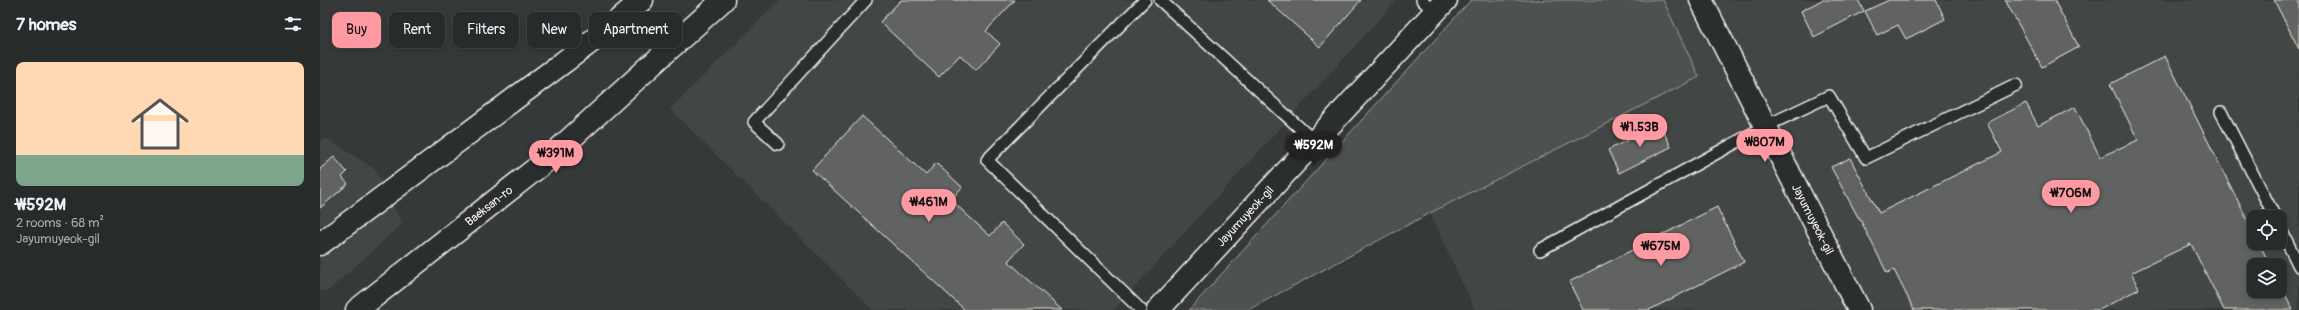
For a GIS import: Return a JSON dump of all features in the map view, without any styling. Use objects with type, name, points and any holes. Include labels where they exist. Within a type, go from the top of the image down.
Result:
[{"type":"street","points":[[320,244],[608,29],[642,0]]},
{"type":"street","name":"Baeksan-ro","points":[[357,310],[547,160],[723,0]]},
{"type":"street","name":"Jayumuyeok-gil","points":[[1701,0],[1860,310]]},
{"type":"street","name":"Jayumuyeok-gil","points":[[1158,310],[1314,141],[1435,4]]},
{"type":"lane","points":[[778,144],[754,122],[866,0]]},
{"type":"lane","points":[[1141,310],[988,160],[1145,0]]},
{"type":"lane","points":[[1160,0],[1314,141]]},
{"type":"lane","points":[[1540,250],[1766,126],[1828,96],[1866,158],[2016,85]]},
{"type":"lane","points":[[2221,112],[2270,210]]},
{"type":"lane","points":[[2287,242],[2299,266]]},
{"type":"shaded area","points":[[780,0],[1397,0],[1114,310],[873,310],[670,109]]},
{"type":"shaded area","points":[[1471,0],[1663,0],[1699,77],[1430,213],[1248,310],[1189,310]]},
{"type":"shaded area","points":[[1663,0],[2299,0],[2299,310],[1475,310],[1430,213],[1699,77]]},
{"type":"shaded area","points":[[326,138],[376,170],[402,224],[328,291],[320,291],[320,142]]},
{"type":"building","points":[[901,0],[1015,0],[986,31],[1000,44],[976,70],[960,55],[939,77],[880,22]]},
{"type":"building","points":[[1267,0],[1361,0],[1320,47]]},
{"type":"building","points":[[1822,0],[1858,0],[1864,11],[1814,37],[1801,11]]},
{"type":"building","points":[[1889,0],[1936,0],[1945,19],[1906,39],[1898,25],[1877,35],[1865,11]]},
{"type":"building","points":[[2005,0],[2054,0],[2079,47],[2042,67]]},
{"type":"building","points":[[2274,0],[2299,0],[2299,49]]},
{"type":"building","points":[[2165,56],[2247,219],[2247,250],[2262,250],[2266,258],[2247,258],[2247,298],[2287,298],[2293,310],[2224,310],[2191,244],[2131,273],[2139,289],[2099,310],[1914,310],[1894,270],[1887,273],[1859,217],[1831,167],[1850,158],[1879,213],[2002,152],[1987,123],[2026,103],[2038,126],[2075,107],[2100,157],[2138,140],[2110,84]]},
{"type":"building","points":[[862,116],[926,175],[936,163],[962,187],[951,200],[990,236],[1002,223],[1024,244],[1008,261],[1062,310],[965,310],[812,170]]},
{"type":"building","points":[[1660,124],[1671,147],[1619,173],[1608,150]]},
{"type":"building","points":[[334,157],[347,172],[342,177],[348,184],[320,208],[320,169]]},
{"type":"building","points":[[1717,207],[1744,262],[1649,310],[1583,310],[1569,282]]}]
